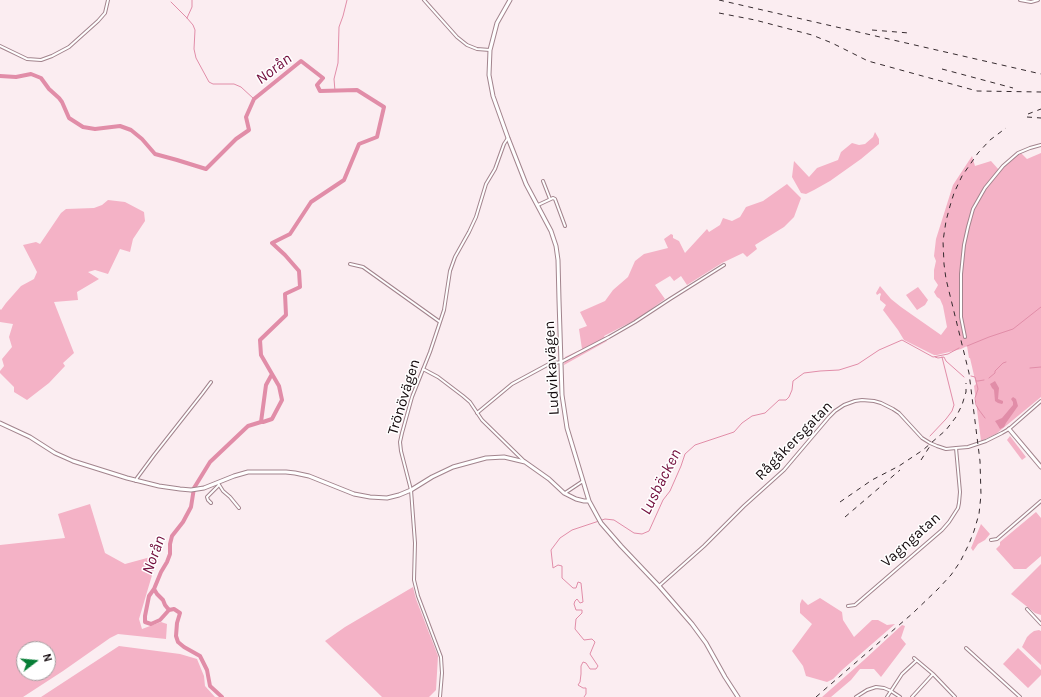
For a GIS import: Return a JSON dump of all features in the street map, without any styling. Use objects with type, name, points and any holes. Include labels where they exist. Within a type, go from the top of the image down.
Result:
[{"type":"street","points":[[0,46],[27,59],[41,60],[52,56],[69,47],[98,21],[105,13],[108,0]]},
{"type":"street","points":[[424,0],[457,37],[467,45],[477,49],[490,50]]},
{"type":"street","name":"Ludvikavägen","points":[[510,0],[497,23],[490,50],[489,74],[493,96],[508,138],[526,184],[551,231],[557,249],[562,395],[566,428],[589,500],[601,523],[620,546],[659,586],[692,624],[706,643],[738,697]]},
{"type":"street","points":[[1020,0],[1031,2],[1038,0]]},
{"type":"street","name":"Trönövägen","points":[[440,697],[442,673],[441,657],[418,596],[414,580],[414,543],[411,490],[400,442],[412,397],[444,310],[450,271],[455,257],[470,232],[486,184],[508,138]]},
{"type":"street","points":[[965,337],[961,317],[961,274],[964,245],[974,209],[985,188],[1003,166],[1018,153],[1041,145]]},
{"type":"street","points":[[543,181],[550,199]]},
{"type":"street","points":[[537,205],[554,198],[565,226]]},
{"type":"street","points":[[350,264],[363,267],[440,322]]},
{"type":"street","points":[[477,413],[512,384],[549,364],[562,362],[635,322],[724,265]]},
{"type":"street","points":[[423,369],[438,377],[470,402],[482,420],[525,462],[549,479],[564,494],[584,501],[589,500]]},
{"type":"street","points":[[136,480],[211,382]]},
{"type":"street","name":"Rågåkersgatan","points":[[659,586],[704,546],[744,506],[784,470],[829,417],[844,405],[862,400],[882,403],[899,413],[922,438],[932,444],[946,449],[968,446],[986,441],[1009,429],[1041,401]]},
{"type":"street","points":[[0,423],[30,437],[69,460],[98,470],[159,486],[186,490],[199,490],[210,487],[234,476],[248,472],[286,472],[309,476],[366,497],[381,498],[393,497],[411,490],[432,477],[453,467],[486,458],[504,457],[525,462]]},
{"type":"street","points":[[1009,429],[1041,467]]},
{"type":"street","name":"Vagngatan","points":[[848,606],[855,605],[942,530],[954,516],[959,503],[960,492],[956,448]]},
{"type":"street","points":[[564,494],[583,481]]},
{"type":"street","points":[[212,503],[207,498],[219,484]]},
{"type":"street","points":[[219,484],[223,491],[239,508]]},
{"type":"street","points":[[991,540],[997,539],[1041,501]]},
{"type":"street","points":[[1027,609],[1041,624]]},
{"type":"street","points":[[966,648],[1018,697]]},
{"type":"street","points":[[914,658],[933,674],[955,697]]},
{"type":"street","points":[[887,697],[902,674],[916,661]]},
{"type":"street","points":[[912,697],[933,674]]},
{"type":"street","points":[[856,697],[867,690],[876,688],[884,688],[900,697]]},
{"type":"shaded area","points":[[875,132],[879,139],[879,144],[861,159],[830,181],[806,194],[801,193],[792,177],[794,161],[809,177],[817,168],[838,160],[841,152],[852,143],[859,145],[865,144],[873,137]]},
{"type":"shaded area","points":[[1021,153],[1027,159],[1041,153],[1041,397],[996,434],[981,441],[974,386],[976,384],[967,346],[961,349],[934,355],[904,340],[883,310],[886,305],[880,300],[881,294],[880,293],[877,295],[876,293],[880,286],[891,299],[941,335],[947,327],[943,306],[940,299],[934,292],[938,285],[934,279],[936,261],[934,256],[936,239],[953,185],[972,156],[975,166],[991,161],[999,170],[1004,164]]},
{"type":"shaded area","points":[[787,184],[801,198],[794,217],[784,227],[755,245],[757,249],[747,257],[743,253],[722,263],[687,285],[681,276],[674,281],[670,276],[655,285],[665,299],[639,318],[604,336],[607,341],[564,365],[565,357],[582,349],[579,329],[587,326],[580,312],[605,301],[613,290],[628,277],[635,261],[644,254],[668,248],[664,239],[671,234],[673,235],[673,238],[679,241],[685,253],[707,229],[709,232],[720,225],[723,218],[732,221],[740,217],[746,207],[763,201]]},
{"type":"shaded area","points":[[108,200],[125,202],[144,212],[145,221],[133,239],[130,252],[120,249],[108,274],[95,270],[88,272],[99,279],[77,292],[78,300],[54,302],[74,353],[63,363],[65,366],[49,383],[27,400],[14,392],[14,387],[0,373],[4,366],[2,359],[12,347],[9,337],[13,324],[0,322],[0,309],[1,310],[21,286],[34,279],[37,272],[23,245],[36,242],[40,244],[61,213],[66,209],[94,208],[102,205]]},
{"type":"shaded area","points":[[918,287],[928,300],[925,305],[917,310],[906,295]]},
{"type":"shaded area","points":[[995,381],[999,388],[998,399],[1003,401],[1002,404],[995,401],[994,390],[990,384]]},
{"type":"shaded area","points":[[1013,397],[1016,399],[1018,406],[1004,427],[1000,429],[995,421],[1002,418],[1013,405],[1011,399]]},
{"type":"shaded area","points":[[1010,436],[1026,457],[1022,460],[1007,440]]},
{"type":"shaded area","points":[[90,504],[105,553],[125,564],[158,555],[139,619],[142,629],[161,622],[167,624],[166,639],[118,634],[56,676],[56,641],[16,641],[16,681],[48,681],[23,697],[0,697],[0,545],[65,538],[58,514]]},
{"type":"shaded area","points":[[1036,512],[1041,518],[1041,556],[1026,569],[1014,569],[996,549],[1000,545],[1000,542]]},
{"type":"shaded area","points":[[981,524],[990,534],[985,540],[978,544],[973,551],[971,548]]},
{"type":"shaded area","points":[[1041,564],[1041,615],[1035,613],[1011,594]]},
{"type":"shaded area","points":[[413,587],[416,599],[438,656],[436,690],[429,697],[382,697],[325,641],[345,627]]},
{"type":"shaded area","points":[[820,598],[842,612],[843,620],[854,637],[872,620],[878,620],[887,625],[895,624],[833,679],[827,682],[806,676],[803,666],[792,651],[812,624],[800,613],[800,604],[802,599],[808,605]]},
{"type":"shaded area","points":[[902,625],[905,626],[901,638],[906,644],[881,677],[874,669],[860,669],[851,680],[831,697],[822,697],[864,660]]},
{"type":"shaded area","points":[[1039,630],[1041,631],[1041,665],[1022,647],[1030,634]]},
{"type":"shaded area","points":[[119,646],[180,654],[197,659],[204,676],[205,686],[215,697],[41,697]]},
{"type":"shaded area","points":[[1018,648],[1041,670],[1041,675],[1028,688],[1003,664]]},
{"type":"waterway","points":[[187,18],[192,7],[192,0]]},
{"type":"waterway","points":[[335,91],[334,79],[338,63],[339,27],[347,0]]},
{"type":"waterway","points":[[171,2],[193,25],[195,30],[194,49],[196,58],[209,82],[213,84],[234,84],[241,87],[254,99]]},
{"type":"waterway","name":"Norån","points":[[0,76],[16,77],[31,74],[41,78],[49,89],[62,102],[69,118],[83,127],[95,129],[120,126],[131,130],[142,139],[155,154],[206,169],[236,139],[249,130],[246,117],[254,99],[301,61],[323,78],[317,85],[320,91],[357,90],[384,107],[377,137],[359,144],[344,180],[311,202],[290,234],[272,243],[299,271],[300,287],[285,294],[286,315],[260,340],[261,355],[279,386],[282,400],[272,419],[248,426],[210,462],[194,488],[191,507],[183,522],[172,536],[170,554],[154,589],[169,610],[174,609],[180,613],[177,623],[176,636],[178,642],[200,656],[207,670],[210,686],[222,697]]},
{"type":"waterway","name":"Lusbäcken","points":[[967,346],[1013,329],[1041,307]]},
{"type":"waterway","name":"Lusbäcken","points":[[584,697],[586,694],[586,688],[578,685],[580,682],[581,666],[583,662],[586,663],[590,669],[596,669],[598,666],[590,654],[595,642],[592,639],[584,640],[575,629],[576,619],[582,613],[582,610],[576,610],[574,604],[577,599],[580,603],[583,602],[581,583],[578,582],[576,588],[573,588],[562,578],[562,566],[558,565],[553,568],[551,550],[560,538],[572,530],[605,519],[614,520],[634,533],[642,534],[649,531],[663,500],[670,491],[685,454],[695,445],[734,432],[742,423],[752,416],[765,413],[779,400],[786,400],[792,390],[793,381],[804,373],[839,370],[858,364],[879,350],[902,340],[933,357],[948,354],[959,348]]},
{"type":"waterway","points":[[935,357],[944,357],[946,361],[964,377]]},
{"type":"waterway","points":[[930,436],[946,419],[952,411],[954,405],[942,357]]},
{"type":"waterway","points":[[989,378],[1003,363],[1006,362]]},
{"type":"waterway","points":[[1030,368],[1041,367]]},
{"type":"waterway","name":"Norån","points":[[261,422],[266,385],[272,374]]},
{"type":"waterway","points":[[971,376],[975,377],[976,381],[984,380]]},
{"type":"waterway","points":[[976,381],[978,389],[975,398],[976,405],[985,418]]},
{"type":"waterway","points":[[154,589],[149,596],[145,622],[151,624],[160,620],[169,610]]},
{"type":"railway","points":[[719,0],[1041,74]]},
{"type":"railway","points":[[719,13],[755,20],[812,35],[868,61],[977,91],[1041,92]]},
{"type":"railway","points":[[872,30],[909,33]]},
{"type":"railway","points":[[942,69],[1013,88]]},
{"type":"railway","points":[[1028,114],[1041,109]]},
{"type":"railway","points":[[1027,117],[1041,118]]},
{"type":"railway","points":[[816,697],[913,613],[938,589],[951,575],[960,562],[974,531],[979,514],[981,495],[980,461],[969,373],[946,279],[943,241],[950,206],[962,176],[978,153],[990,140],[1006,128]]},
{"type":"railway","points":[[840,502],[872,480],[899,466],[923,450],[946,430],[956,417],[962,405],[966,392],[966,383]]},
{"type":"railway","points":[[921,460],[930,446]]},
{"type":"railway","points":[[845,517],[900,470]]}]
